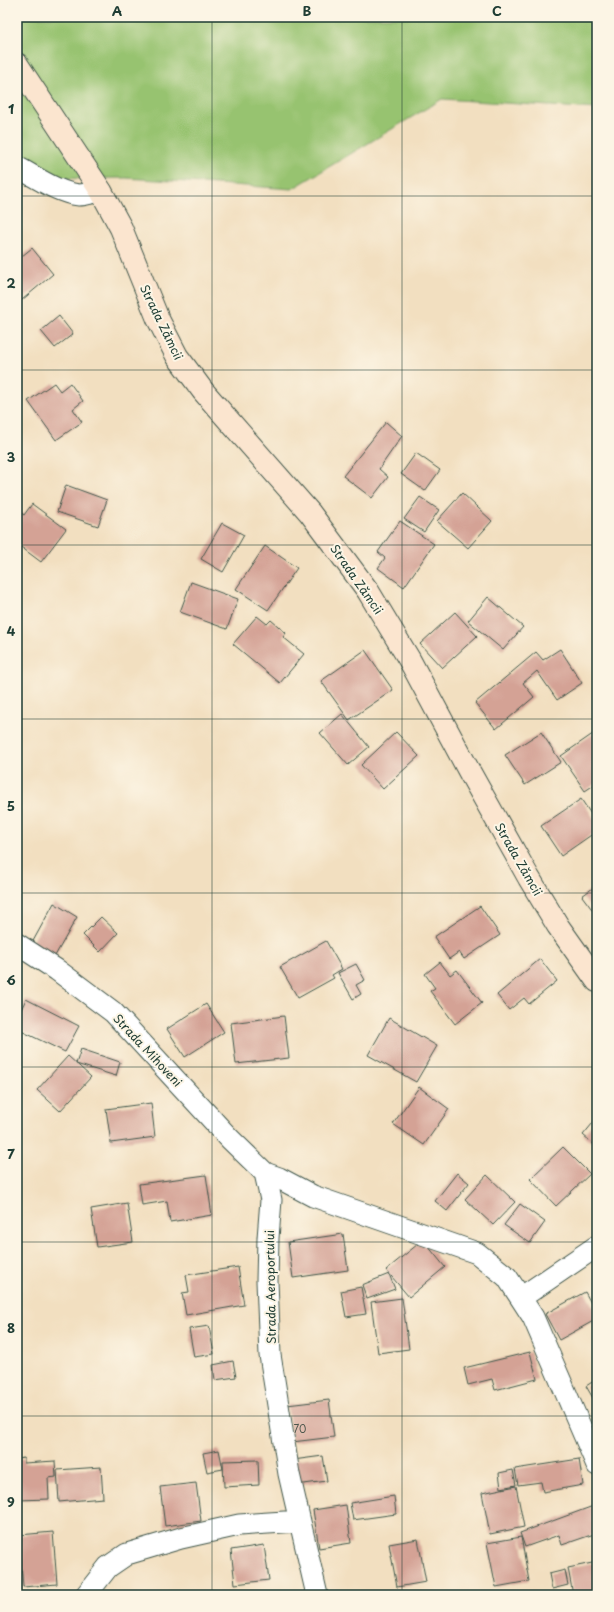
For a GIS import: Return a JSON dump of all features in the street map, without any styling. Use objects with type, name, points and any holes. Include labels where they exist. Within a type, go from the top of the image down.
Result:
[{"type":"main road","name":"Strada Zămcii","points":[[17,64],[101,191],[121,228],[158,319],[177,356],[203,391],[310,513],[368,591],[410,659],[469,771],[529,878],[558,926],[597,981]]},
{"type":"street","points":[[17,167],[63,191],[72,194],[81,195],[101,191]]},
{"type":"street","name":"Strada Mihoveni","points":[[17,944],[57,970],[113,1012],[230,1139],[265,1173]]},
{"type":"street","points":[[265,1173],[279,1178],[313,1196],[477,1253],[507,1277],[522,1297],[533,1317],[597,1466]]},
{"type":"street","name":"Strada Aeroportului","points":[[265,1173],[271,1200],[267,1281],[270,1354],[281,1431],[317,1595]]},
{"type":"street","points":[[522,1297],[597,1246]]},
{"type":"street","points":[[86,1595],[108,1567],[127,1554],[181,1538],[239,1525],[300,1521]]},
{"type":"green space","points":[[17,17],[597,17],[597,109],[442,99],[292,189],[126,178],[17,179]]},
{"type":"building","points":[[32,248],[53,274],[22,300],[17,293],[17,260]]},
{"type":"building","points":[[59,316],[73,334],[55,348],[41,331]]},
{"type":"building","points":[[54,383],[60,391],[70,383],[83,401],[73,409],[82,422],[56,440],[28,401]]},
{"type":"building","points":[[386,422],[402,436],[379,469],[388,477],[372,498],[343,476]]},
{"type":"building","points":[[416,453],[440,470],[425,491],[401,474]]},
{"type":"building","points":[[66,485],[107,500],[98,526],[57,512]]},
{"type":"building","points":[[462,493],[492,521],[468,548],[437,521]]},
{"type":"building","points":[[420,497],[439,510],[424,532],[404,519]]},
{"type":"building","points":[[32,504],[66,529],[41,562],[17,544],[17,510],[24,515]]},
{"type":"building","points":[[400,521],[434,544],[404,587],[378,568],[385,558],[378,552]]},
{"type":"building","points":[[222,523],[244,535],[223,572],[201,559]]},
{"type":"building","points":[[265,546],[297,568],[268,610],[236,589]]},
{"type":"building","points":[[191,582],[238,599],[227,629],[180,612]]},
{"type":"building","points":[[488,597],[523,627],[503,650],[468,621]]},
{"type":"building","points":[[455,612],[477,636],[442,668],[420,644]]},
{"type":"building","points":[[257,616],[267,624],[271,620],[286,633],[283,637],[304,654],[280,683],[233,644]]},
{"type":"building","points":[[560,649],[582,683],[557,700],[537,671],[523,683],[534,697],[496,729],[475,703],[536,652],[543,660]]},
{"type":"building","points":[[365,650],[393,690],[349,720],[321,681]]},
{"type":"building","points":[[342,714],[369,747],[348,765],[320,733]]},
{"type":"building","points":[[597,731],[597,783],[585,791],[561,756]]},
{"type":"building","points":[[396,732],[419,756],[383,789],[361,765]]},
{"type":"building","points":[[541,732],[561,762],[525,785],[505,755]]},
{"type":"building","points":[[581,799],[597,823],[597,831],[561,856],[541,826]]},
{"type":"building","points":[[597,885],[597,916],[582,896]]},
{"type":"building","points":[[54,903],[77,917],[55,956],[32,943]]},
{"type":"building","points":[[480,906],[500,935],[464,959],[459,952],[449,959],[434,937]]},
{"type":"building","points":[[101,917],[118,933],[100,952],[83,935]]},
{"type":"building","points":[[326,941],[342,969],[332,975],[334,978],[298,998],[280,967]]},
{"type":"building","points":[[540,959],[557,981],[529,1004],[524,998],[509,1010],[497,995]]},
{"type":"building","points":[[440,962],[450,975],[457,970],[482,1003],[455,1024],[430,991],[435,988],[425,974]]},
{"type":"building","points":[[356,964],[365,980],[356,985],[361,994],[353,999],[338,973]]},
{"type":"building","points":[[26,999],[79,1026],[65,1052],[17,1029],[17,1018]]},
{"type":"building","points":[[206,1004],[224,1032],[185,1057],[167,1029]]},
{"type":"building","points":[[284,1016],[289,1058],[236,1064],[231,1023]]},
{"type":"building","points":[[389,1018],[437,1046],[416,1082],[368,1055]]},
{"type":"building","points":[[81,1049],[120,1062],[116,1076],[76,1064]]},
{"type":"building","points":[[68,1056],[91,1077],[60,1111],[37,1090]]},
{"type":"building","points":[[419,1087],[449,1109],[424,1145],[393,1124]]},
{"type":"building","points":[[151,1103],[155,1137],[111,1143],[106,1109]]},
{"type":"building","points":[[597,1118],[597,1147],[583,1135]]},
{"type":"building","points":[[563,1147],[590,1174],[556,1206],[530,1179]]},
{"type":"building","points":[[457,1173],[469,1183],[447,1211],[435,1201]]},
{"type":"building","points":[[206,1175],[212,1215],[170,1222],[167,1201],[142,1205],[139,1184]]},
{"type":"building","points":[[487,1175],[515,1202],[493,1225],[465,1199]]},
{"type":"building","points":[[127,1203],[133,1242],[97,1247],[91,1209]]},
{"type":"building","points":[[520,1204],[545,1222],[530,1243],[504,1225]]},
{"type":"building","points":[[343,1234],[348,1270],[293,1278],[288,1242]]},
{"type":"building","points":[[423,1240],[445,1267],[409,1297],[386,1270]]},
{"type":"building","points":[[238,1267],[244,1305],[186,1315],[182,1293],[189,1292],[186,1275]]},
{"type":"building","points":[[389,1274],[395,1289],[367,1299],[362,1285]]},
{"type":"building","points":[[361,1287],[366,1314],[346,1317],[341,1291]]},
{"type":"building","points":[[585,1292],[597,1314],[597,1319],[559,1340],[545,1314]]},
{"type":"building","points":[[402,1298],[409,1349],[378,1353],[371,1302]]},
{"type":"building","points":[[209,1326],[214,1354],[194,1357],[189,1329]]},
{"type":"building","points":[[530,1352],[537,1379],[495,1390],[492,1379],[468,1385],[464,1368]]},
{"type":"building","points":[[233,1361],[236,1377],[215,1380],[213,1365]]},
{"type":"building","points":[[597,1379],[597,1405],[586,1386]]},
{"type":"building","points":[[329,1400],[334,1437],[292,1442],[287,1405]]},
{"type":"building","points":[[219,1450],[223,1469],[207,1472],[203,1453]]},
{"type":"building","points":[[323,1456],[327,1481],[296,1485],[293,1460]]},
{"type":"building","points":[[24,1458],[24,1463],[55,1461],[56,1477],[48,1478],[49,1499],[18,1500],[17,1459]]},
{"type":"building","points":[[579,1459],[583,1485],[543,1492],[541,1482],[518,1485],[515,1469]]},
{"type":"building","points":[[258,1460],[259,1485],[224,1487],[223,1461]]},
{"type":"building","points":[[101,1467],[103,1498],[59,1502],[57,1470]]},
{"type":"building","points":[[513,1470],[516,1485],[501,1488],[499,1473]]},
{"type":"building","points":[[196,1483],[201,1521],[165,1526],[160,1487]]},
{"type":"building","points":[[516,1486],[524,1527],[490,1534],[482,1493]]},
{"type":"building","points":[[394,1496],[396,1514],[353,1520],[350,1503]]},
{"type":"building","points":[[346,1505],[351,1543],[319,1548],[313,1510]]},
{"type":"building","points":[[596,1505],[597,1533],[562,1545],[559,1535],[525,1547],[520,1533]]},
{"type":"building","points":[[53,1532],[57,1584],[23,1587],[19,1535]]},
{"type":"building","points":[[521,1537],[529,1581],[496,1587],[487,1543]]},
{"type":"building","points":[[418,1539],[426,1582],[397,1587],[389,1544]]},
{"type":"building","points":[[264,1545],[269,1580],[235,1584],[231,1550]]},
{"type":"building","points":[[597,1562],[597,1595],[573,1595],[568,1568]]},
{"type":"building","points":[[565,1570],[568,1585],[552,1589],[549,1574]]}]
